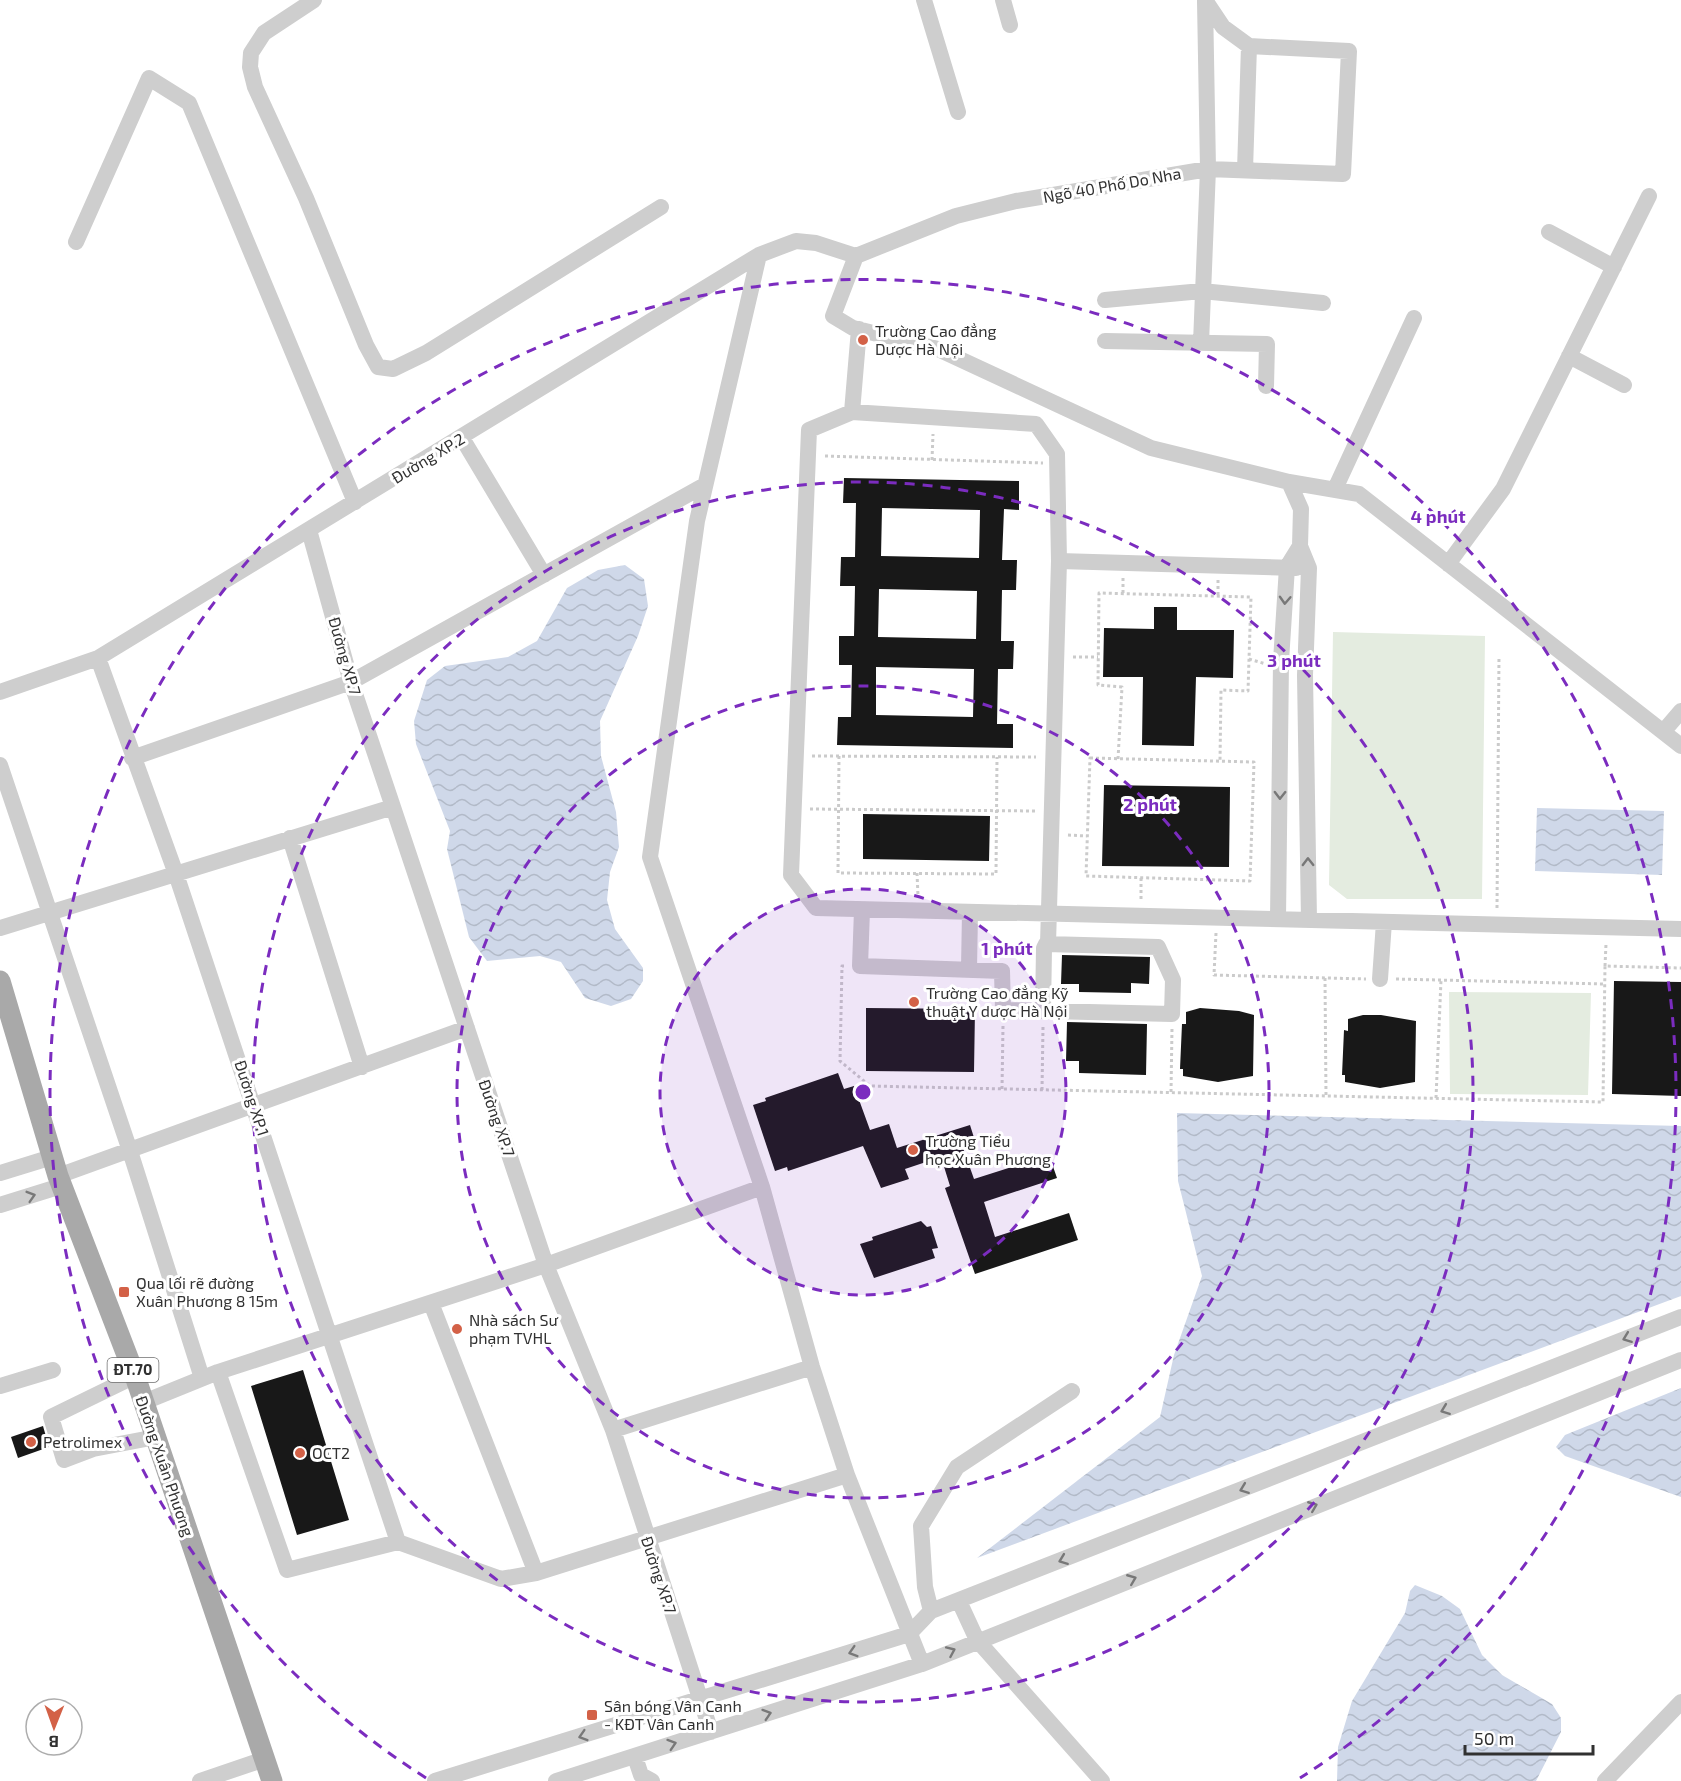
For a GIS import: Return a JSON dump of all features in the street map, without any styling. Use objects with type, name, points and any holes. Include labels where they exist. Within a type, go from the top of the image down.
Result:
[{"type":"main road","name":"Đường Xuân Phương","points":[[0,981],[57,1173],[135,1376],[272,1781]]},
{"type":"street","points":[[314,0],[264,33],[250,53],[250,67],[255,87],[306,198],[366,345],[378,367],[393,369],[426,353],[661,207]]},
{"type":"street","points":[[924,0],[958,112]]},
{"type":"street","points":[[1003,0],[1010,25]]},
{"type":"street","points":[[1205,0],[1223,27],[1249,46],[1245,170]]},
{"type":"street","points":[[1201,343],[1208,169],[1205,0]]},
{"type":"street","name":"Ngõ 40 Phố Do Nha","points":[[856,256],[956,216],[1016,201],[1208,169],[1343,174],[1349,51],[1249,46]]},
{"type":"street","points":[[76,242],[149,78],[189,103],[356,502]]},
{"type":"street","points":[[1448,564],[1503,489],[1649,196]]},
{"type":"street","points":[[1548,232],[1614,267]]},
{"type":"street","name":"Đường XP.2","points":[[0,692],[98,658],[759,255],[796,241],[816,243],[856,256]]},
{"type":"street","points":[[759,255],[697,521],[650,857],[762,1187],[812,1367],[847,1475],[922,1664]]},
{"type":"street","points":[[856,256],[832,316],[859,336],[938,349],[1151,448],[1289,482],[1359,494],[1681,746]]},
{"type":"street","points":[[1105,300],[1202,291],[1323,303]]},
{"type":"street","points":[[1335,489],[1414,318]]},
{"type":"street","points":[[852,412],[859,336]]},
{"type":"street","points":[[1105,341],[1267,344],[1266,386]]},
{"type":"street","points":[[1569,356],[1624,386]]},
{"type":"street","points":[[1043,1011],[1044,948],[1048,944],[1049,914],[1052,811],[1053,757],[1059,561],[1056,454],[1036,424],[852,412],[809,429],[791,874],[816,908],[1049,914],[1278,919],[1497,925],[1681,929]]},
{"type":"street","points":[[462,438],[544,575]]},
{"type":"street","points":[[1289,482],[1301,509],[1300,546],[1309,568],[1305,675],[1309,920]]},
{"type":"street","points":[[132,758],[351,682],[705,485]]},
{"type":"street","name":"Đường XP.7","points":[[309,530],[351,682],[546,1265],[613,1430],[711,1732]]},
{"type":"street","points":[[1278,919],[1281,661],[1287,567],[1300,546]]},
{"type":"street","points":[[1059,561],[1309,568]]},
{"type":"street","name":"Đường XP.1","points":[[98,658],[132,758],[177,874],[398,1542]]},
{"type":"street","points":[[1663,732],[1681,711]]},
{"type":"street","points":[[0,765],[130,1151],[202,1378]]},
{"type":"street","points":[[0,928],[393,807]]},
{"type":"street","points":[[290,838],[362,1067]]},
{"type":"street","points":[[862,909],[860,966],[1002,971],[1003,1010],[1172,1014],[1173,980],[1158,947],[1048,944]]},
{"type":"street","points":[[969,969],[970,912]]},
{"type":"street","points":[[1380,979],[1384,922]]},
{"type":"street","points":[[0,1205],[57,1173],[130,1151],[255,1107],[467,1028]]},
{"type":"street","points":[[0,1173],[57,1173]]},
{"type":"street","points":[[144,1402],[218,1372],[546,1265],[762,1187]]},
{"type":"street","points":[[431,1303],[536,1573]]},
{"type":"street","points":[[435,1781],[909,1634],[931,1611],[1681,1317]]},
{"type":"street","points":[[565,1780],[922,1664],[977,1640],[1681,1360]]},
{"type":"street","points":[[613,1430],[812,1367]]},
{"type":"street","points":[[0,1386],[53,1370]]},
{"type":"street","points":[[218,1372],[287,1570],[398,1542],[501,1579],[536,1573],[847,1475]]},
{"type":"street","points":[[135,1376],[51,1417],[64,1460],[93,1449],[156,1437]]},
{"type":"street","points":[[931,1611],[920,1541],[921,1526],[925,1516],[957,1467],[1072,1391]]},
{"type":"street","points":[[959,1601],[977,1640],[1102,1781]]},
{"type":"street","points":[[1605,1781],[1678,1710]]},
{"type":"street","points":[[635,1756],[641,1775],[652,1781]]},
{"type":"street","points":[[200,1781],[265,1759]]},
{"type":"path","points":[[932,459],[934,417]]},
{"type":"path","points":[[808,455],[1057,464]]},
{"type":"path","points":[[1118,759],[1122,687],[1098,685],[1099,593],[1251,597],[1248,691],[1221,690],[1220,761]]},
{"type":"path","points":[[1497,925],[1499,656]]},
{"type":"path","points":[[1056,657],[1098,657]]},
{"type":"path","points":[[796,756],[1053,757]]},
{"type":"path","points":[[839,756],[838,873],[996,874],[997,757]]},
{"type":"path","points":[[1090,758],[1118,759],[1254,762],[1250,881],[1086,876],[1090,758]]},
{"type":"path","points":[[794,809],[1052,811]]},
{"type":"path","points":[[1141,878],[1141,916]]},
{"type":"path","points":[[860,966],[842,966],[840,1061],[870,1086],[1603,1102],[1607,927]]},
{"type":"path","points":[[1605,966],[1681,968]]},
{"type":"path","points":[[1325,978],[1326,1096]]},
{"type":"path","points":[[1436,1098],[1441,980]]},
{"type":"path","points":[[1002,1089],[1003,1010]]},
{"type":"path","points":[[1042,1090],[1043,1011]]},
{"type":"path","points":[[1171,1092],[1172,1014]]},
{"type":"shaded area","points":[[1333,632],[1485,636],[1482,899],[1347,899],[1329,885]]},
{"type":"shaded area","points":[[1449,992],[1591,993],[1588,1095],[1450,1094]]},
{"type":"water","points":[[625,565],[644,579],[648,606],[638,636],[600,721],[601,756],[616,812],[619,847],[610,872],[607,900],[615,929],[643,968],[643,981],[631,999],[611,1006],[585,998],[561,962],[540,956],[487,961],[469,937],[447,849],[450,831],[416,744],[414,721],[427,680],[445,666],[508,657],[537,641],[567,588],[598,570]]},
{"type":"water","points":[[1537,808],[1664,811],[1662,875],[1535,871]]},
{"type":"water","points":[[1177,1113],[1681,1126],[1681,1296],[977,1558],[1160,1417],[1174,1355],[1202,1276],[1178,1181]]},
{"type":"water","points":[[1681,1388],[1681,1497],[1565,1456],[1556,1447],[1565,1435]]},
{"type":"water","points":[[1415,1585],[1442,1596],[1460,1609],[1482,1655],[1502,1675],[1552,1704],[1561,1718],[1561,1732],[1536,1781],[1337,1781],[1338,1747],[1352,1701],[1405,1613],[1410,1591]]},
{"type":"building","points":[[844,478],[1019,481],[1019,510],[1004,509],[1002,560],[1017,560],[1016,590],[1002,590],[1001,641],[1014,641],[1013,669],[998,669],[997,724],[1013,724],[1013,748],[837,745],[838,717],[851,717],[852,665],[839,665],[839,636],[854,636],[855,586],[840,586],[841,557],[855,557],[856,503],[843,503]],"holes":[[[882,508],[980,510],[979,558],[881,556]],[[879,589],[977,591],[976,639],[878,637]],[[876,667],[974,669],[973,717],[876,715]]]},
{"type":"building","points":[[1154,607],[1177,607],[1177,630],[1234,630],[1233,678],[1196,677],[1194,746],[1142,745],[1143,677],[1103,677],[1104,628],[1154,629]]},
{"type":"building","points":[[1104,785],[1230,787],[1229,867],[1102,866]]},
{"type":"building","points":[[863,814],[990,816],[989,861],[863,859]]},
{"type":"building","points":[[1062,955],[1150,957],[1149,984],[1131,983],[1131,993],[1079,992],[1079,984],[1061,984]]},
{"type":"building","points":[[1614,981],[1681,982],[1681,1096],[1612,1094]]},
{"type":"building","points":[[866,1008],[975,1009],[974,1072],[866,1071]]},
{"type":"building","points":[[1200,1008],[1239,1011],[1254,1015],[1253,1076],[1218,1082],[1183,1076],[1183,1069],[1180,1069],[1182,1024],[1186,1024],[1186,1012]]},
{"type":"building","points":[[1363,1015],[1381,1015],[1416,1021],[1415,1082],[1380,1088],[1345,1082],[1345,1075],[1342,1075],[1344,1030],[1348,1031],[1348,1019]]},
{"type":"building","points":[[1067,1022],[1147,1024],[1146,1075],[1079,1073],[1079,1061],[1066,1061]]},
{"type":"building","points":[[838,1073],[844,1089],[854,1086],[870,1130],[889,1124],[897,1148],[970,1125],[976,1144],[963,1148],[974,1179],[1049,1155],[1057,1178],[984,1202],[995,1237],[1069,1213],[1078,1240],[975,1274],[945,1188],[950,1186],[941,1157],[905,1169],[909,1179],[881,1188],[863,1146],[788,1171],[787,1167],[775,1171],[753,1105],[766,1101],[765,1098]]},
{"type":"building","points":[[921,1221],[927,1227],[931,1226],[938,1248],[932,1249],[935,1258],[874,1278],[860,1244],[873,1240],[872,1237]]},
{"type":"building","name":"OCT2","points":[[303,1370],[349,1520],[297,1535],[251,1386]]},
{"type":"building","name":"Petrolimex","points":[[43,1426],[49,1447],[18,1458],[11,1437]]},
{"type":"place","name":"Trường Cao đẳng Dược Hà Nội","points":[[863,340]]},
{"type":"place","name":"Trường Cao đẳng Kỹ thuật Y dược Hà Nội","points":[[914,1002]]},
{"type":"place","name":"Trường Tiểu học Xuân Phương","points":[[913,1150]]},
{"type":"place","name":"Qua lối rẽ đường Xuân Phương 8 15m","points":[[124,1292]]},
{"type":"place","name":"Nhà sách Sư phạm TVHL","points":[[457,1329]]},
{"type":"place","name":"Petrolimex","points":[[31,1442]]},
{"type":"place","name":"OCT2","points":[[300,1453]]},
{"type":"place","name":"Sân bóng Vân Canh - KĐT Vân Canh","points":[[592,1715]]}]
